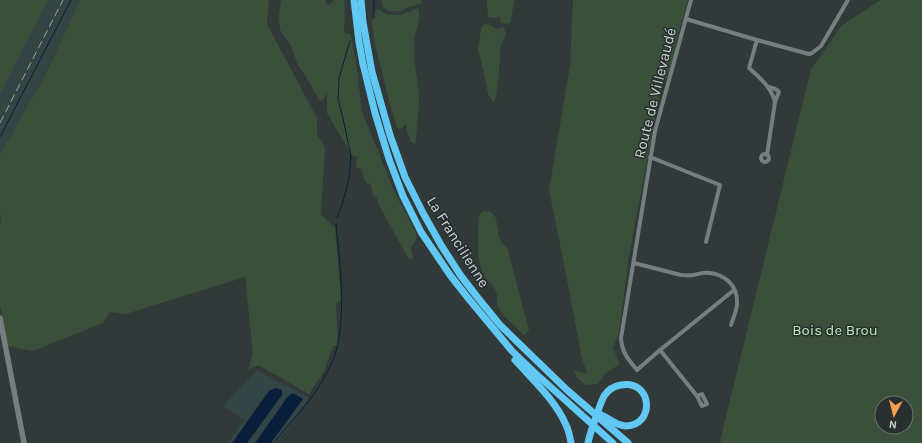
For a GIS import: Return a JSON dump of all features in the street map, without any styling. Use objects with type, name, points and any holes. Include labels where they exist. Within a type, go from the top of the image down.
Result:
[{"type":"highway","name":"La Francilienne","points":[[354,0],[359,42],[375,113],[389,159],[403,196],[421,232],[450,275],[482,317],[502,340],[535,373],[613,443]]},
{"type":"highway","name":"La Francilienne","points":[[361,0],[363,22],[372,72],[382,110],[405,177],[441,245],[495,320],[591,412],[628,443]]},
{"type":"highway","points":[[502,340],[504,347],[559,412],[566,424],[571,443]]},
{"type":"highway","points":[[588,443],[590,434],[601,404],[604,396],[610,389],[620,385],[630,384],[642,392],[646,399],[647,407],[645,415],[641,420],[632,425],[627,426],[616,424],[601,414],[591,412]]},
{"type":"main road","points":[[0,318],[24,443]]},
{"type":"street","name":"Route de Villevaudé","points":[[660,350],[637,370],[624,352],[621,338],[655,131],[691,0]]},
{"type":"street","points":[[686,19],[809,54],[821,46],[848,0]]},
{"type":"street","points":[[757,40],[749,68],[768,87],[778,90],[779,92],[775,102],[767,155]]},
{"type":"street","points":[[650,157],[720,186],[706,242]]},
{"type":"street","points":[[634,263],[681,275],[694,275],[702,273],[716,274],[727,280],[734,290],[737,300],[737,307],[731,325]]},
{"type":"street","points":[[697,396],[660,350],[734,290]]},
{"type":"shaded area","points":[[46,0],[80,0],[47,70],[0,155],[0,85]]},
{"type":"shaded area","points":[[257,370],[309,398],[277,443],[228,443],[244,420],[223,406]]},
{"type":"green space","points":[[0,0],[48,0],[0,94]]},
{"type":"green space","points":[[80,0],[269,0],[267,24],[317,118],[317,134],[325,148],[321,214],[335,228],[341,299],[336,305],[338,345],[333,346],[323,373],[309,394],[258,365],[248,370],[253,353],[245,277],[126,314],[110,312],[103,323],[33,351],[8,346],[0,305],[0,155],[46,73]]},
{"type":"green space","points":[[281,0],[326,0],[326,3],[330,5],[333,0],[344,0],[344,32],[351,35],[362,112],[394,191],[416,233],[416,240],[411,247],[413,259],[408,258],[379,205],[377,197],[373,196],[371,184],[366,183],[361,169],[356,168],[357,157],[352,155],[327,113],[326,93],[323,100],[320,101],[298,65],[290,44],[280,30],[279,16]]},
{"type":"green space","points":[[381,0],[421,0],[421,3],[399,11],[389,11],[383,7]]},
{"type":"green space","points":[[487,0],[514,0],[511,22],[508,24],[500,23],[500,16],[496,18],[488,17]]},
{"type":"green space","points":[[573,0],[688,0],[671,65],[659,97],[628,262],[618,336],[613,348],[620,364],[606,373],[598,384],[586,385],[577,378],[574,371],[587,373],[582,359],[549,190],[570,66]]},
{"type":"green space","name":"Bois de Brou","points":[[881,0],[922,0],[922,443],[723,443],[720,441],[811,69],[842,25]]},
{"type":"green space","points":[[418,8],[419,20],[414,41],[414,55],[419,97],[415,144],[411,142],[406,124],[401,129],[397,128],[375,45],[372,23],[374,12],[379,9],[385,14],[401,15]]},
{"type":"green space","points":[[484,24],[491,25],[497,29],[503,27],[506,33],[500,48],[496,98],[493,102],[488,94],[478,49],[481,28]]},
{"type":"green space","points":[[483,211],[491,212],[496,218],[499,237],[502,244],[507,247],[529,330],[524,335],[502,314],[497,304],[497,295],[494,286],[486,279],[482,271],[478,256],[478,226],[479,216]]},
{"type":"water","points":[[275,388],[282,390],[282,395],[247,443],[232,443],[269,391]]},
{"type":"water","points":[[293,393],[303,399],[271,443],[255,443],[288,396]]},
{"type":"waterway","points":[[0,137],[71,0]]},
{"type":"waterway","points":[[374,0],[374,18]]},
{"type":"waterway","points":[[337,218],[349,179],[351,156],[338,99],[339,78],[350,41]]},
{"type":"waterway","points":[[274,443],[307,404],[317,390],[334,359],[339,339],[342,306],[341,273],[336,224]]},
{"type":"railway","points":[[0,123],[63,0]]}]
